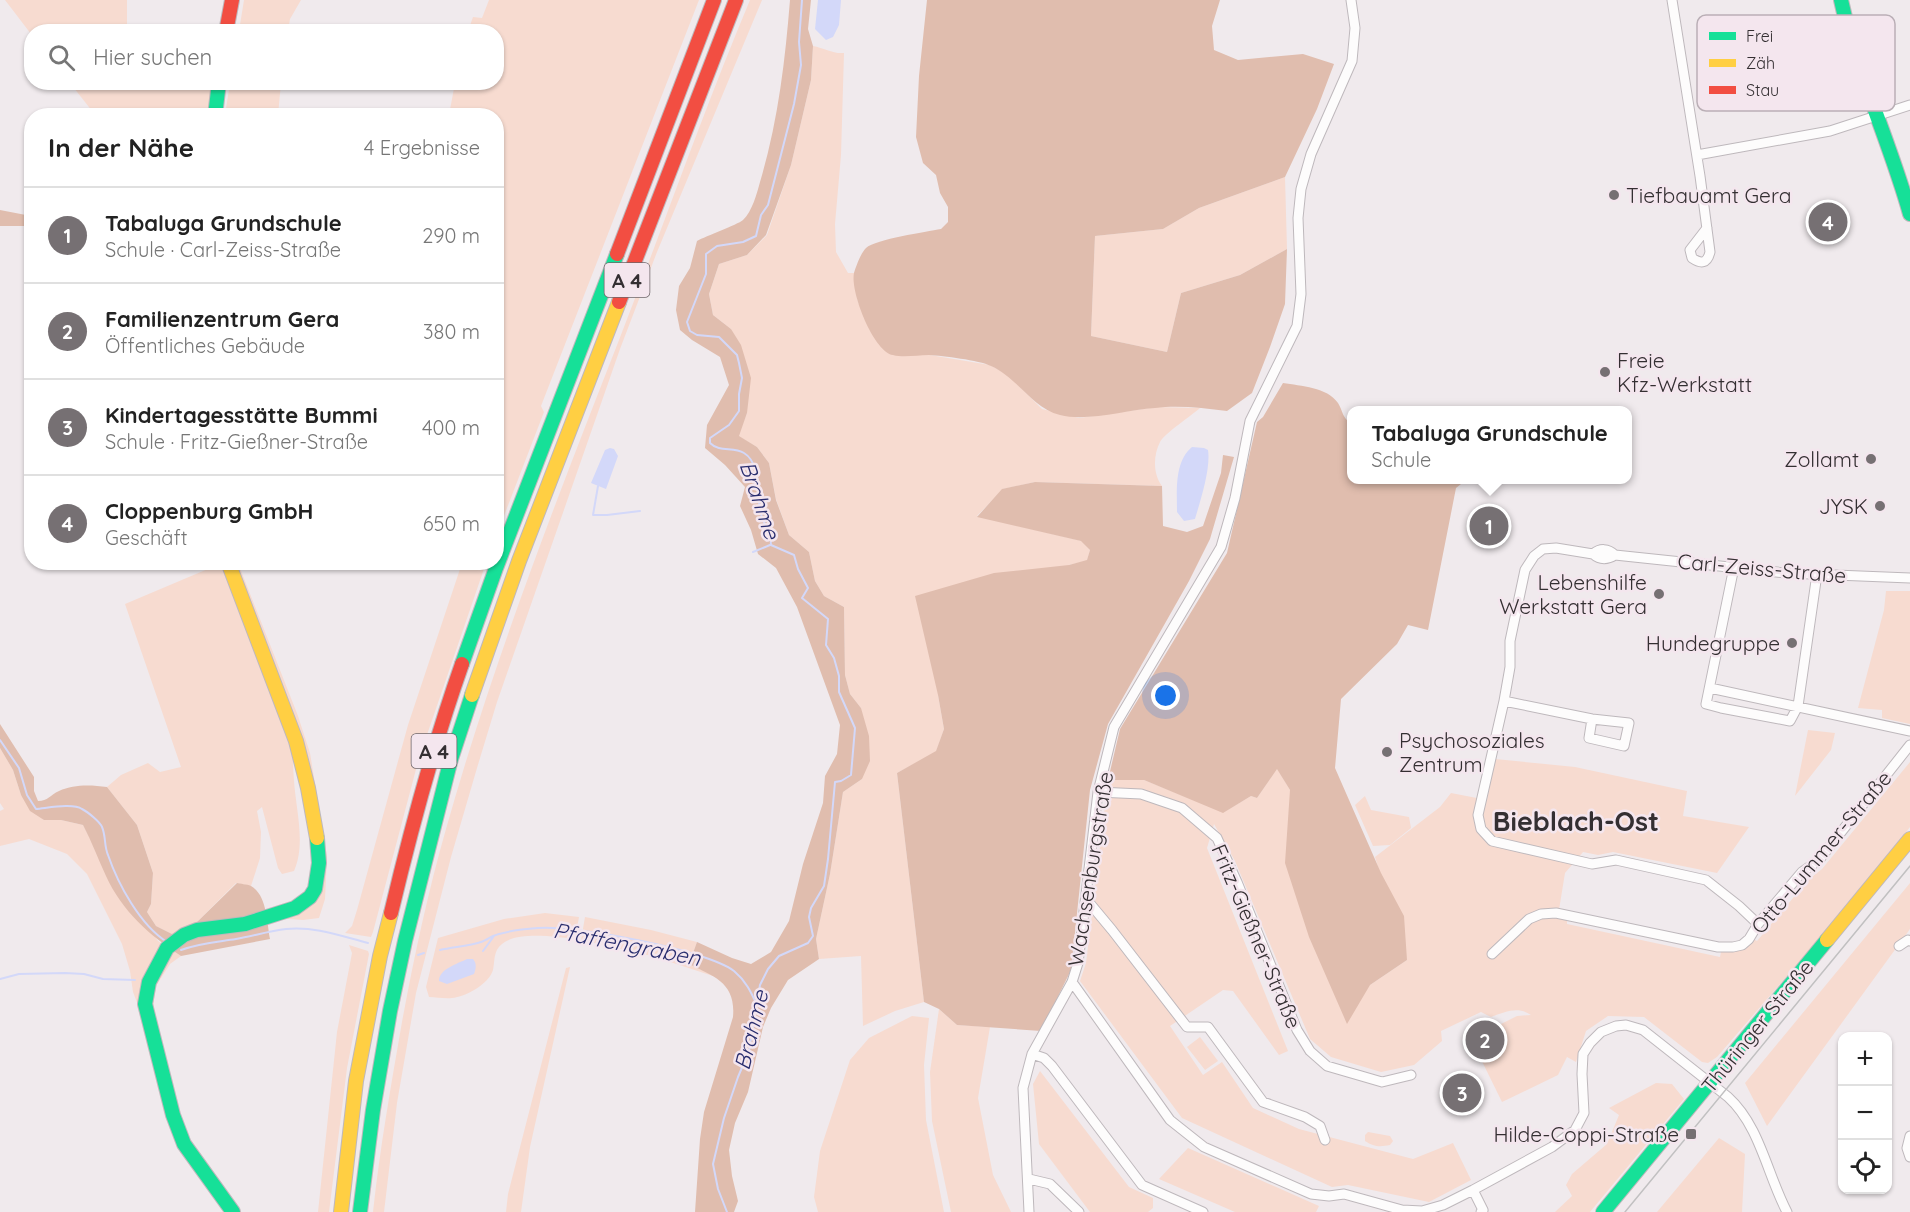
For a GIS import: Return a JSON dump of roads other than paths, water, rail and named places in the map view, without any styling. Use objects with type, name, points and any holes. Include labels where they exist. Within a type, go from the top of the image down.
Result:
[{"type":"main road","points":[[228,24],[232,0]]},
{"type":"main road","name":"A 4","points":[[504,547],[714,0]]},
{"type":"main road","name":"A 4","points":[[360,1212],[373,1110],[400,960],[451,759],[479,671],[519,561],[736,0]]},
{"type":"main road","points":[[1841,0],[1845,15]]},
{"type":"main road","points":[[1849,15],[1850,0]]},
{"type":"main road","points":[[216,108],[218,90]]},
{"type":"main road","points":[[1876,111],[1902,180],[1910,214]]},
{"type":"main road","points":[[231,570],[296,741],[308,788],[318,845],[319,863],[315,889],[310,897],[295,908],[245,924],[197,930],[184,935],[167,948],[149,982],[145,1004],[173,1115],[184,1144],[233,1212]]},
{"type":"main road","name":"A 4","points":[[341,1212],[356,1082],[384,937],[432,758],[454,687],[495,570]]},
{"type":"main road","name":"Thüringer Straße","points":[[1603,1212],[1910,839]]},
{"type":"street","name":"Wachsenburgstraße","points":[[1029,1212],[1023,1088],[1032,1054],[1071,982],[1078,963],[1098,792],[1114,727],[1221,547],[1235,498],[1250,422],[1297,326],[1301,294],[1298,218],[1301,189],[1311,154],[1352,61],[1355,28],[1351,0]]},
{"type":"street","points":[[1672,0],[1707,228]]},
{"type":"street","points":[[1895,110],[1910,105]]},
{"type":"street","points":[[1697,155],[1830,131],[1893,111]]},
{"type":"street","name":"Carl-Zeiss-Straße","points":[[1504,701],[1510,667],[1510,641],[1525,570],[1534,556],[1543,549],[1556,548],[1593,554],[1597,550],[1604,549],[1615,555],[1786,573],[1910,578]]},
{"type":"street","points":[[1734,567],[1706,704],[1791,721],[1798,706],[1817,574]]},
{"type":"street","points":[[1710,688],[1910,731]]},
{"type":"street","points":[[1592,719],[1589,738],[1624,746],[1629,723],[1592,719],[1504,701],[1478,815],[1481,829],[1492,841],[1592,864],[1616,860],[1706,880],[1758,924]]},
{"type":"street","name":"Otto-Lummer-Straße","points":[[1492,954],[1529,919],[1541,914],[1556,913],[1718,947],[1742,945],[1802,872],[1819,860],[1910,745]]},
{"type":"street","name":"Fritz-Gießner-Straße","points":[[1098,792],[1141,794],[1182,808],[1217,838],[1297,1030],[1310,1051],[1327,1066],[1382,1082],[1411,1075]]},
{"type":"street","points":[[1087,900],[1187,1027],[1208,1027],[1263,1102],[1305,1117],[1320,1126],[1325,1140]]},
{"type":"street","points":[[1899,946],[1910,941]]},
{"type":"street","points":[[1071,982],[1170,1120],[1204,1147],[1311,1194],[1329,1196],[1344,1194],[1402,1210],[1422,1211],[1443,1205],[1552,1147],[1575,1130],[1584,1113],[1583,1054],[1590,1043],[1601,1032],[1616,1026],[1626,1025],[1643,1030],[1735,1104],[1752,1128],[1776,1191],[1787,1212]]},
{"type":"street","points":[[1032,1054],[1044,1058],[1052,1066],[1142,1185],[1203,1212]]},
{"type":"street","points":[[1910,1136],[1907,1148],[1910,1157]]},
{"type":"street","points":[[1029,1179],[1050,1184],[1079,1212]]},
{"type":"street","points":[[1473,1190],[1481,1212]]},
{"type":"water","points":[[818,0],[841,0],[839,25],[833,37],[826,40],[815,29]]},
{"type":"water","points":[[1192,447],[1208,450],[1209,457],[1205,485],[1195,519],[1184,521],[1177,512],[1177,486],[1182,461]]},
{"type":"water","points":[[614,449],[618,456],[606,489],[591,483],[605,450]]},
{"type":"water","points":[[467,959],[473,959],[475,963],[474,974],[447,984],[439,981],[445,970]]},
{"type":"waterway","name":"Brahme","points":[[727,1212],[718,1189],[713,1164],[724,1118],[749,1051],[760,985],[768,969],[779,956],[808,943],[813,936],[809,917],[811,908],[824,886],[835,782],[851,775],[855,728],[839,692],[839,676],[834,658],[826,645],[828,619],[802,598],[808,588],[794,555],[771,545],[770,535],[760,510],[756,471],[753,464],[740,451],[718,448],[710,443],[710,438],[729,425],[739,411],[742,378],[737,355],[719,337],[697,335],[690,331],[687,322],[706,274],[706,254],[717,246],[743,242],[756,236],[761,215],[768,205],[794,104],[801,65],[799,42],[802,0]]},
{"type":"waterway","points":[[598,486],[593,515],[640,511]]},
{"type":"waterway","points":[[753,552],[770,545]]},
{"type":"waterway","points":[[0,740],[19,768],[27,795],[36,809],[78,807],[99,822],[108,855],[124,891],[139,915],[157,935],[167,942]]},
{"type":"waterway","name":"Pfaffengraben","points":[[181,950],[201,944],[297,928],[328,932],[368,943]]},
{"type":"waterway","name":"Pfaffengraben","points":[[440,950],[484,941],[515,930],[533,928],[580,930],[639,940],[697,955],[734,971],[742,979],[757,1005]]},
{"type":"waterway","points":[[483,951],[494,936]]},
{"type":"waterway","name":"Pfaffengraben","points":[[418,955],[424,953]]},
{"type":"waterway","name":"Pfaffengraben","points":[[0,979],[19,974],[65,973],[84,974],[103,979],[135,980]]},
{"type":"tram line","points":[[1625,1212],[1910,866]]},
{"type":"place","name":"Tiefbauamt Gera","points":[[1614,195]]},
{"type":"place","name":"Cloppenburg GmbH","points":[[1828,222]]},
{"type":"place","name":"Freie Kfz-Werkstatt","points":[[1605,372]]},
{"type":"place","name":"Zollamt","points":[[1871,459]]},
{"type":"place","name":"JYSK","points":[[1880,506]]},
{"type":"place","name":"Tabaluga Grundschule","points":[[1489,526]]},
{"type":"place","name":"Lebenshilfe Werkstatt Gera","points":[[1659,594]]},
{"type":"place","name":"Hundegruppe","points":[[1792,643]]},
{"type":"place","name":"Psychosoziales Zentrum","points":[[1387,752]]},
{"type":"place","name":"Familienzentrum Gera","points":[[1485,1040]]},
{"type":"place","name":"Kindertagesstätte Bummi","points":[[1462,1093]]},
{"type":"place","name":"Hilde-Coppi-Straße","points":[[1691,1134]]},
{"type":"district","name":"Bieblach-Ost","points":[[1576,821]]}]
